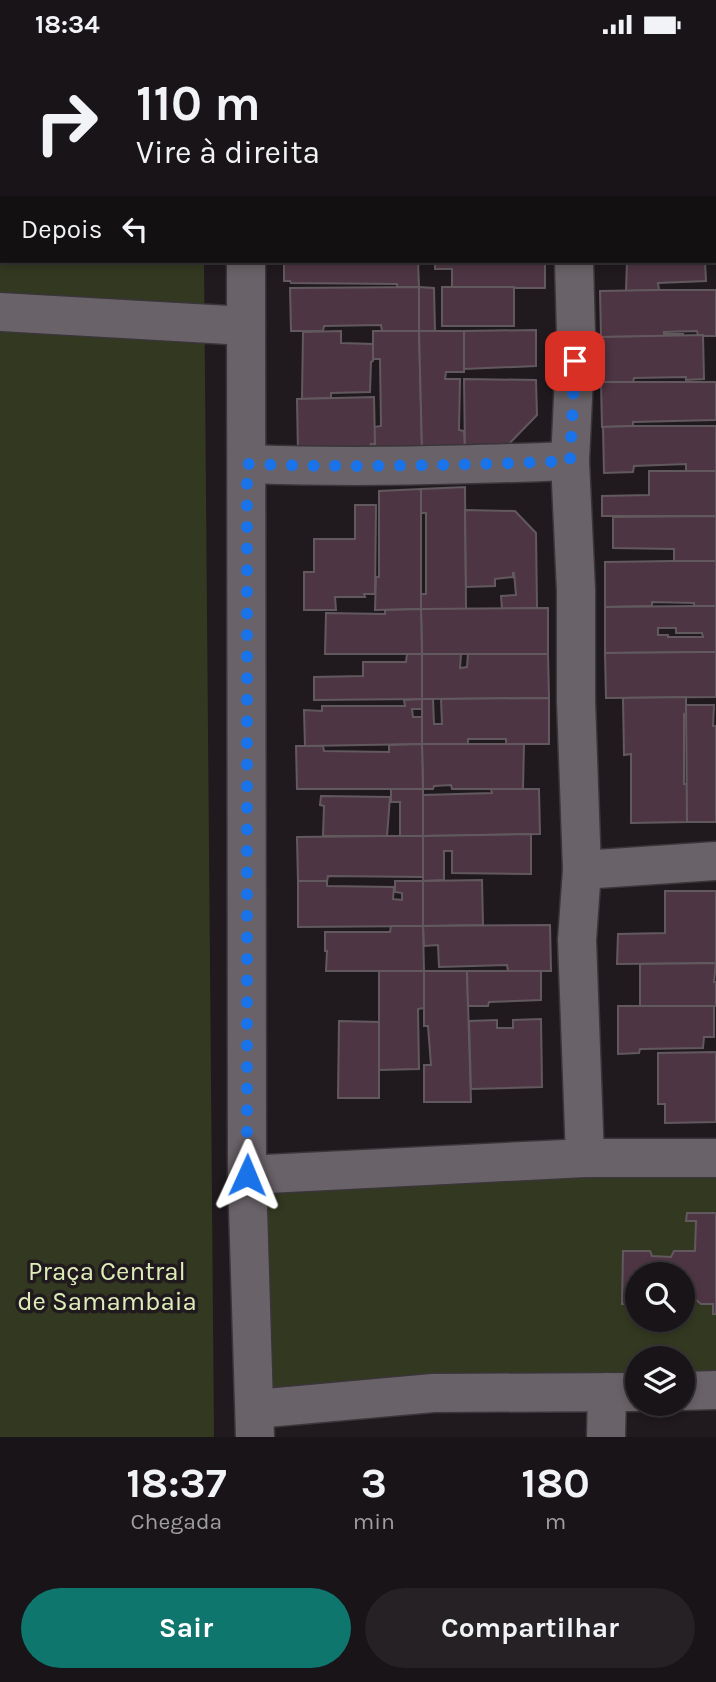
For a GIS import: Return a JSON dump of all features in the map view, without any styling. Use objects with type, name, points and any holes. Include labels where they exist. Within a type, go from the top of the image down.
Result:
[{"type":"street","points":[[246,263],[247,1175],[255,1423],[433,1393],[622,1392],[606,1437]]},
{"type":"street","points":[[574,263],[576,335],[570,461],[576,590],[576,701],[582,870],[578,940],[585,1158]]},
{"type":"street","points":[[0,312],[246,326]]},
{"type":"street","points":[[247,464],[328,467],[439,466],[570,461]]},
{"type":"street","points":[[582,870],[716,861]]},
{"type":"street","points":[[247,1175],[585,1158],[716,1158]]},
{"type":"street","points":[[695,1391],[716,1390]]},
{"type":"green space","name":"Praça Central de Samambaia","points":[[0,263],[204,263],[214,1437],[0,1437]]},
{"type":"green space","points":[[716,1173],[716,1399],[695,1400],[695,1346],[625,1346],[625,1402],[250,1415],[249,1178]]},
{"type":"building","points":[[284,263],[418,263],[419,287],[284,281]]},
{"type":"building","points":[[435,263],[545,263],[545,288],[452,288],[452,269],[435,269]]},
{"type":"building","points":[[627,263],[705,263],[706,281],[658,283],[659,290],[626,291]]},
{"type":"building","points":[[419,287],[419,331],[382,331],[381,325],[324,326],[323,331],[291,331],[290,288]]},
{"type":"building","points":[[419,287],[434,288],[435,331],[419,331]]},
{"type":"building","points":[[442,287],[514,287],[514,326],[442,326]]},
{"type":"building","points":[[716,290],[716,336],[698,336],[697,331],[664,332],[683,336],[601,337],[600,291]]},
{"type":"building","points":[[536,330],[536,366],[464,369],[464,331]]},
{"type":"building","points":[[341,331],[341,343],[373,344],[370,392],[331,393],[331,398],[302,399],[303,332]]},
{"type":"building","points":[[373,331],[419,331],[422,450],[374,450],[374,427],[381,426],[380,359],[373,359]]},
{"type":"building","points":[[419,331],[464,331],[464,372],[446,372],[445,379],[460,379],[459,430],[464,431],[465,450],[422,450]]},
{"type":"building","points":[[703,335],[704,379],[634,378],[633,382],[601,382],[601,337]]},
{"type":"building","points":[[464,379],[536,380],[537,415],[503,450],[465,450]]},
{"type":"building","points":[[601,382],[716,382],[716,420],[633,422],[633,426],[602,427]]},
{"type":"building","points":[[374,397],[375,444],[371,444],[370,450],[298,454],[297,399]]},
{"type":"building","points":[[716,426],[716,471],[686,471],[686,464],[634,466],[633,472],[604,473],[603,427]]},
{"type":"building","points":[[649,471],[716,471],[716,516],[602,516],[602,496],[649,495]]},
{"type":"building","points":[[465,487],[466,609],[421,609],[421,594],[426,594],[426,513],[421,513],[421,489]]},
{"type":"building","points":[[421,489],[421,609],[375,610],[376,577],[379,577],[379,491]]},
{"type":"building","points":[[355,505],[376,505],[375,594],[364,594],[365,597],[335,597],[336,610],[304,610],[304,572],[314,572],[314,539],[355,539]]},
{"type":"building","points":[[465,510],[515,511],[536,533],[537,608],[502,609],[501,596],[516,595],[514,573],[513,577],[495,579],[495,586],[466,587]]},
{"type":"building","points":[[716,516],[716,561],[674,561],[674,549],[613,548],[613,517]]},
{"type":"building","points":[[716,561],[716,606],[652,602],[652,606],[605,607],[605,562]]},
{"type":"building","points":[[716,606],[716,652],[605,653],[605,607]],"holes":[[[658,628],[676,628],[676,633],[702,633],[703,637],[658,635]]]},
{"type":"building","points":[[548,608],[548,654],[422,654],[421,609]]},
{"type":"building","points":[[421,609],[422,654],[325,654],[326,613],[385,614],[385,610]]},
{"type":"building","points":[[716,652],[716,697],[606,698],[605,653]]},
{"type":"building","points":[[407,654],[422,654],[422,699],[314,700],[314,677],[363,676],[363,662],[406,662]]},
{"type":"building","points":[[422,654],[461,654],[460,668],[467,667],[468,654],[548,654],[549,698],[422,699]]},
{"type":"building","points":[[686,697],[684,784],[687,784],[687,822],[631,823],[631,754],[624,755],[623,698]]},
{"type":"building","points":[[549,698],[549,744],[506,744],[506,739],[468,739],[468,744],[422,744],[422,699],[433,699],[434,724],[442,724],[441,699]]},
{"type":"building","points":[[422,699],[422,709],[412,709],[413,717],[422,717],[422,744],[305,746],[304,710],[322,711],[322,706],[405,706],[404,700]]},
{"type":"building","points":[[686,705],[714,705],[716,822],[687,822]]},
{"type":"building","points":[[422,744],[524,744],[523,789],[452,789],[451,785],[423,789]]},
{"type":"building","points":[[422,744],[423,789],[297,789],[296,746],[323,746],[324,751],[389,752],[389,745]]},
{"type":"building","points":[[391,789],[423,789],[423,836],[400,836],[400,802],[391,802]]},
{"type":"building","points":[[491,789],[539,789],[540,834],[423,836],[423,795],[492,793]]},
{"type":"building","points":[[321,796],[390,797],[387,836],[323,836],[324,806],[320,805]]},
{"type":"building","points":[[531,834],[531,874],[452,873],[452,851],[444,851],[444,880],[423,881],[423,836]]},
{"type":"building","points":[[423,836],[423,877],[328,876],[327,882],[298,881],[297,837]]},
{"type":"building","points":[[482,880],[483,925],[423,926],[423,881]]},
{"type":"building","points":[[298,881],[327,881],[327,886],[394,887],[393,899],[402,900],[402,893],[395,892],[395,881],[423,881],[423,926],[298,927]]},
{"type":"building","points":[[665,891],[716,891],[716,963],[617,964],[618,934],[665,933]]},
{"type":"building","points":[[550,925],[551,971],[508,971],[507,965],[439,967],[438,945],[424,946],[423,926]]},
{"type":"building","points":[[391,926],[423,926],[424,971],[326,971],[325,932],[390,932]]},
{"type":"building","points":[[716,963],[716,1006],[640,1006],[640,964]]},
{"type":"building","points":[[379,971],[424,971],[424,1008],[418,1009],[419,1069],[379,1070]]},
{"type":"building","points":[[424,971],[467,971],[471,1102],[424,1102],[424,1065],[431,1065],[428,1026],[424,1026]]},
{"type":"building","points":[[467,971],[541,971],[541,1000],[489,1002],[488,1006],[468,1006]]},
{"type":"building","points":[[618,1006],[714,1006],[714,1037],[704,1037],[703,1048],[640,1049],[639,1053],[618,1054]]},
{"type":"building","points":[[541,1019],[542,1087],[471,1089],[469,1021],[497,1020],[497,1028],[513,1028],[513,1020]]},
{"type":"building","points":[[339,1021],[379,1022],[379,1098],[338,1098]]},
{"type":"building","points":[[716,1052],[716,1122],[665,1123],[665,1104],[658,1104],[658,1053]]},
{"type":"building","points":[[687,1213],[716,1213],[716,1314],[713,1314],[713,1304],[701,1304],[695,1299],[695,1262],[625,1262],[625,1304],[622,1304],[623,1251],[650,1251],[652,1256],[671,1257],[674,1251],[695,1251],[696,1221],[686,1221]]},
{"type":"route","points":[[247,1175],[247,464],[328,467],[439,466],[570,461],[575,361]]}]
